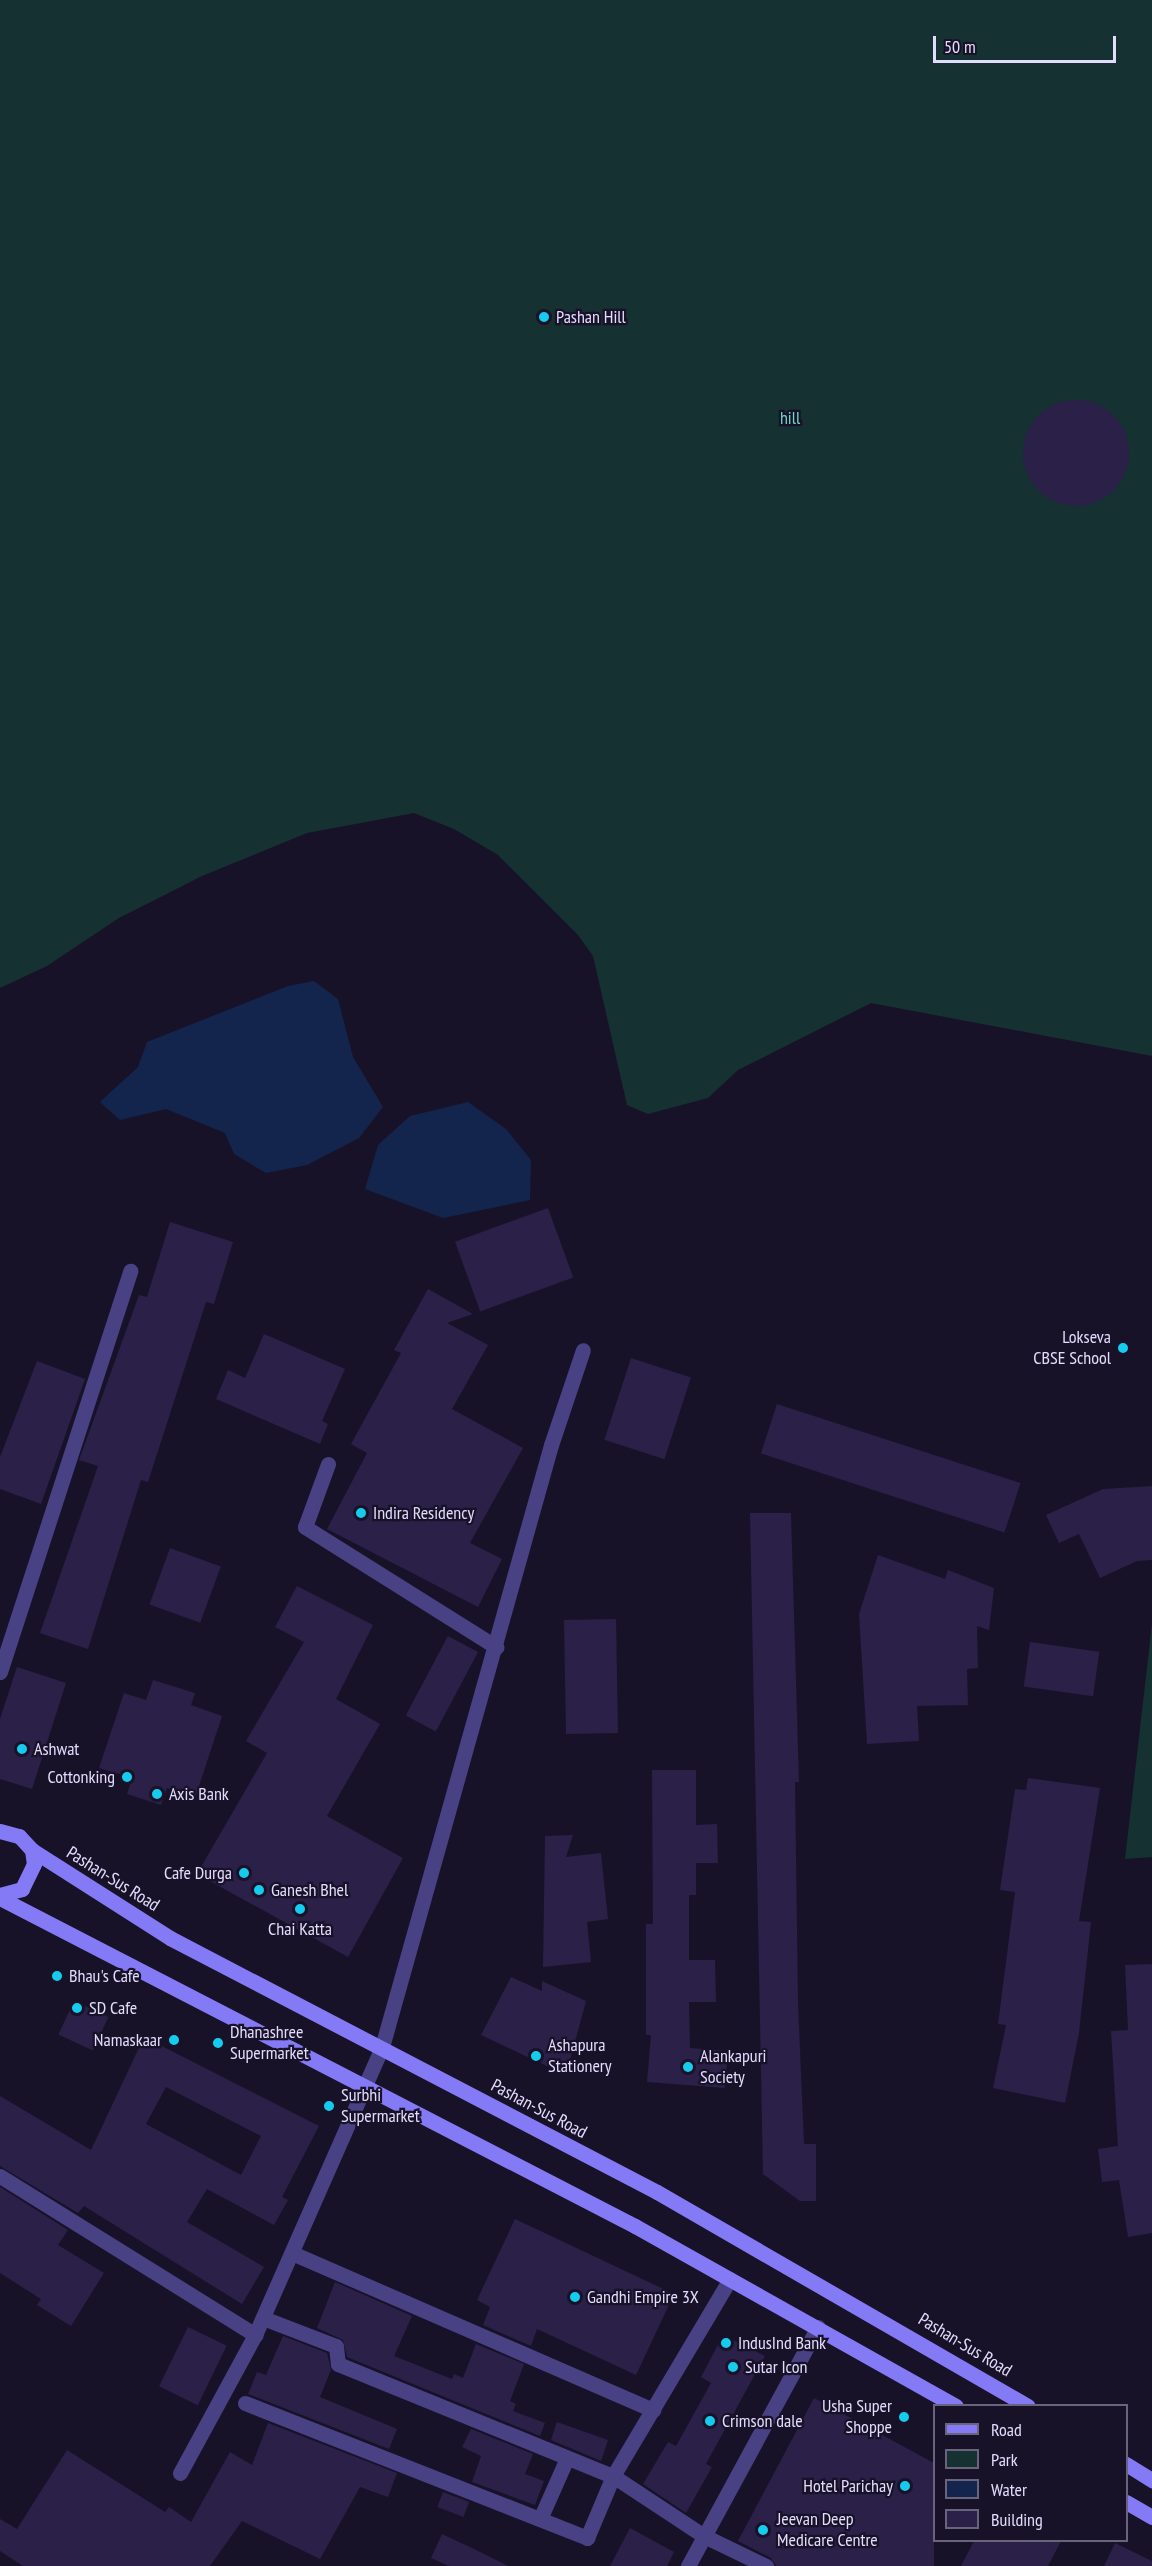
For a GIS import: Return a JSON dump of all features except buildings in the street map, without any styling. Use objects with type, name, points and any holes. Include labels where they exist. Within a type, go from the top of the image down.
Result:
[{"type":"main road","name":"Pashan-Sus Road","points":[[0,1831],[19,1836],[32,1850],[170,1938],[382,2047],[748,2242],[1025,2404]]},
{"type":"main road","points":[[0,1896],[22,1889],[31,1878],[32,1850]]},
{"type":"main road","points":[[0,1896],[363,2089],[730,2279],[953,2404]]},
{"type":"main road","points":[[1128,2465],[1152,2480]]},
{"type":"main road","points":[[1128,2503],[1152,2517]]},
{"type":"street","points":[[0,1672],[130,1271]]},
{"type":"street","points":[[180,2473],[255,2335],[382,2047],[551,1445],[583,1350]]},
{"type":"street","points":[[328,1464],[305,1527],[496,1647]]},
{"type":"street","points":[[0,2176],[255,2335]]},
{"type":"street","points":[[292,2253],[653,2410]]},
{"type":"street","points":[[245,2403],[587,2538],[613,2476],[730,2279]]},
{"type":"street","points":[[263,2318],[336,2346],[338,2364],[613,2476],[704,2536],[766,2566]]},
{"type":"street","points":[[688,2566],[818,2327]]},
{"type":"street","points":[[540,2519],[567,2458]]},
{"type":"green space","name":"hill","points":[[0,0],[1152,0],[1152,1056],[871,1003],[738,1070],[708,1098],[648,1114],[627,1105],[593,956],[578,935],[498,855],[454,829],[414,813],[307,833],[202,876],[119,918],[47,966],[0,988]]},
{"type":"green space","points":[[1152,1624],[1152,1857],[1125,1859]]},
{"type":"water","points":[[314,981],[338,999],[353,1057],[383,1107],[359,1138],[307,1165],[266,1173],[234,1154],[225,1133],[166,1109],[120,1120],[100,1102],[138,1067],[147,1042],[288,986]]},
{"type":"water","points":[[468,1102],[506,1129],[531,1160],[530,1200],[443,1218],[365,1189],[378,1145],[410,1116]]},
{"type":"place","name":"Pashan Hill","points":[[544,317]]},
{"type":"place","name":"Lokseva CBSE School","points":[[1123,1348]]},
{"type":"place","name":"Indira Residency","points":[[361,1513]]},
{"type":"place","name":"Ashwat","points":[[22,1749]]},
{"type":"place","name":"Cottonking","points":[[127,1777]]},
{"type":"place","name":"Axis Bank","points":[[157,1794]]},
{"type":"place","name":"Cafe Durga","points":[[244,1873]]},
{"type":"place","name":"Ganesh Bhel","points":[[259,1890]]},
{"type":"place","name":"Chai Katta","points":[[300,1909]]},
{"type":"place","name":"Bhau's Cafe","points":[[57,1976]]},
{"type":"place","name":"SD Cafe","points":[[77,2008]]},
{"type":"place","name":"Namaskaar","points":[[174,2040]]},
{"type":"place","name":"Dhanashree Supermarket","points":[[218,2043]]},
{"type":"place","name":"Ashapura Stationery","points":[[536,2056]]},
{"type":"place","name":"Alankapuri Society","points":[[688,2067]]},
{"type":"place","name":"Surbhi Supermarket","points":[[329,2106]]},
{"type":"place","name":"Gandhi Empire 3X","points":[[575,2297]]},
{"type":"place","name":"IndusInd Bank","points":[[726,2343]]},
{"type":"place","name":"Sutar Icon","points":[[733,2367]]},
{"type":"place","name":"Usha Super Shoppe","points":[[904,2417]]},
{"type":"place","name":"Crimson dale","points":[[710,2421]]},
{"type":"place","name":"Hotel Parichay","points":[[905,2486]]},
{"type":"place","name":"Jeevan Deep Medicare Centre","points":[[763,2530]]}]
